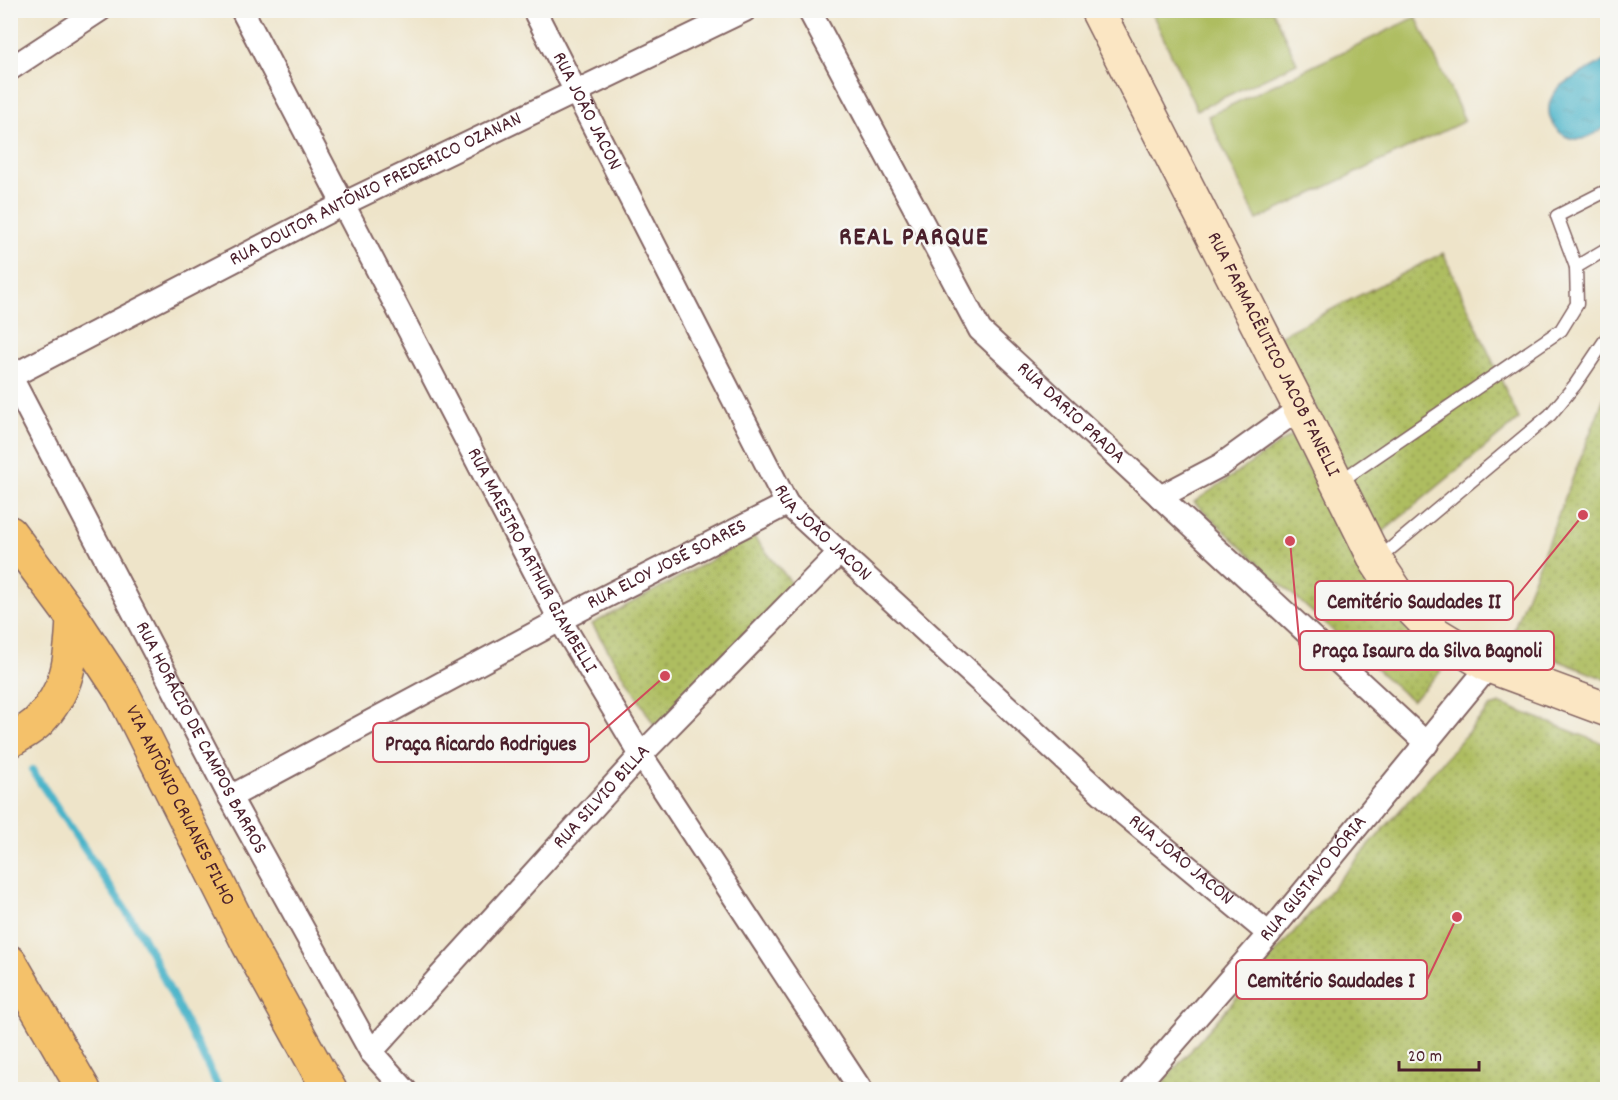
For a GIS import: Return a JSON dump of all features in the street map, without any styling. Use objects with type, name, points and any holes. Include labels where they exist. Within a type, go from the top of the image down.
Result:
[{"type":"main road","name":"RUA FARMACÊUTICO JACOB FANELLI","points":[[1097,10],[1376,561],[1400,597],[1436,634],[1489,666],[1608,710]]},
{"type":"main road","name":"VIA ANTÔNIO CRUANES FILHO","points":[[10,533],[73,618],[123,694],[249,945],[330,1089]]},
{"type":"main road","points":[[10,741],[37,723],[63,687],[71,657],[73,618]]},
{"type":"main road","points":[[10,962],[84,1089]]},
{"type":"street","points":[[10,69],[100,10]]},
{"type":"street","name":"RUA MAESTRO ARTHUR GIAMBELLI","points":[[242,10],[560,620],[641,755],[861,1089]]},
{"type":"street","name":"RUA JOÃO JACON","points":[[534,10],[787,504],[1123,813],[1269,934]]},
{"type":"street","name":"RUA DOUTOR ANTÔNIO FREDERICO OZANAN","points":[[11,377],[343,204],[745,10]]},
{"type":"street","name":"RUA DARIO PRADA","points":[[809,10],[980,330],[1427,744]]},
{"type":"street","name":"RUA HORÁCIO DE CAMPOS BARROS","points":[[11,377],[230,797],[371,1052],[405,1089]]},
{"type":"street","points":[[1160,497],[1221,465],[1300,408]]},
{"type":"street","name":"RUA ELOY JOSÉ SOARES","points":[[230,797],[560,620],[787,504]]},
{"type":"street","name":"RUA SILVIO BILLA","points":[[371,1052],[641,755],[840,552]]},
{"type":"street","name":"RUA GUSTAVO DÓRIA","points":[[1133,1089],[1269,934],[1489,666]]},
{"type":"lane","points":[[1337,483],[1561,330],[1577,304],[1576,267],[1557,216],[1608,190]]},
{"type":"lane","points":[[1576,267],[1608,248]]},
{"type":"lane","points":[[1376,561],[1550,415],[1575,385],[1608,336]]},
{"type":"green space","points":[[1151,11],[1273,11],[1297,63],[1197,110]]},
{"type":"green space","points":[[1416,17],[1465,121],[1257,220],[1208,116]]},
{"type":"green space","points":[[1443,253],[1519,419],[1379,535],[1279,336]]},
{"type":"green space","points":[[1607,390],[1607,680],[1509,641]]},
{"type":"green space","points":[[1292,435],[1368,587],[1443,669],[1412,701],[1275,579],[1194,502]]},
{"type":"green space","points":[[754,537],[794,586],[656,728],[592,624]]},
{"type":"green space","points":[[1501,704],[1607,745],[1607,1089],[1157,1089],[1490,707]]},
{"type":"water","points":[[1607,59],[1607,126],[1582,139],[1565,136],[1553,124],[1549,108],[1551,99],[1566,82]]},
{"type":"waterway","points":[[32,770],[142,935],[220,1090]]},
{"type":"place","name":"Cemitério Saudades II","points":[[1583,515]]},
{"type":"place","name":"Praça Isaura da Silva Bagnoli","points":[[1290,541]]},
{"type":"place","name":"Praça Ricardo Rodrigues","points":[[665,676]]},
{"type":"place","name":"Cemitério Saudades I","points":[[1457,917]]},
{"type":"district","name":"REAL PARQUE","points":[[914,238]]}]
